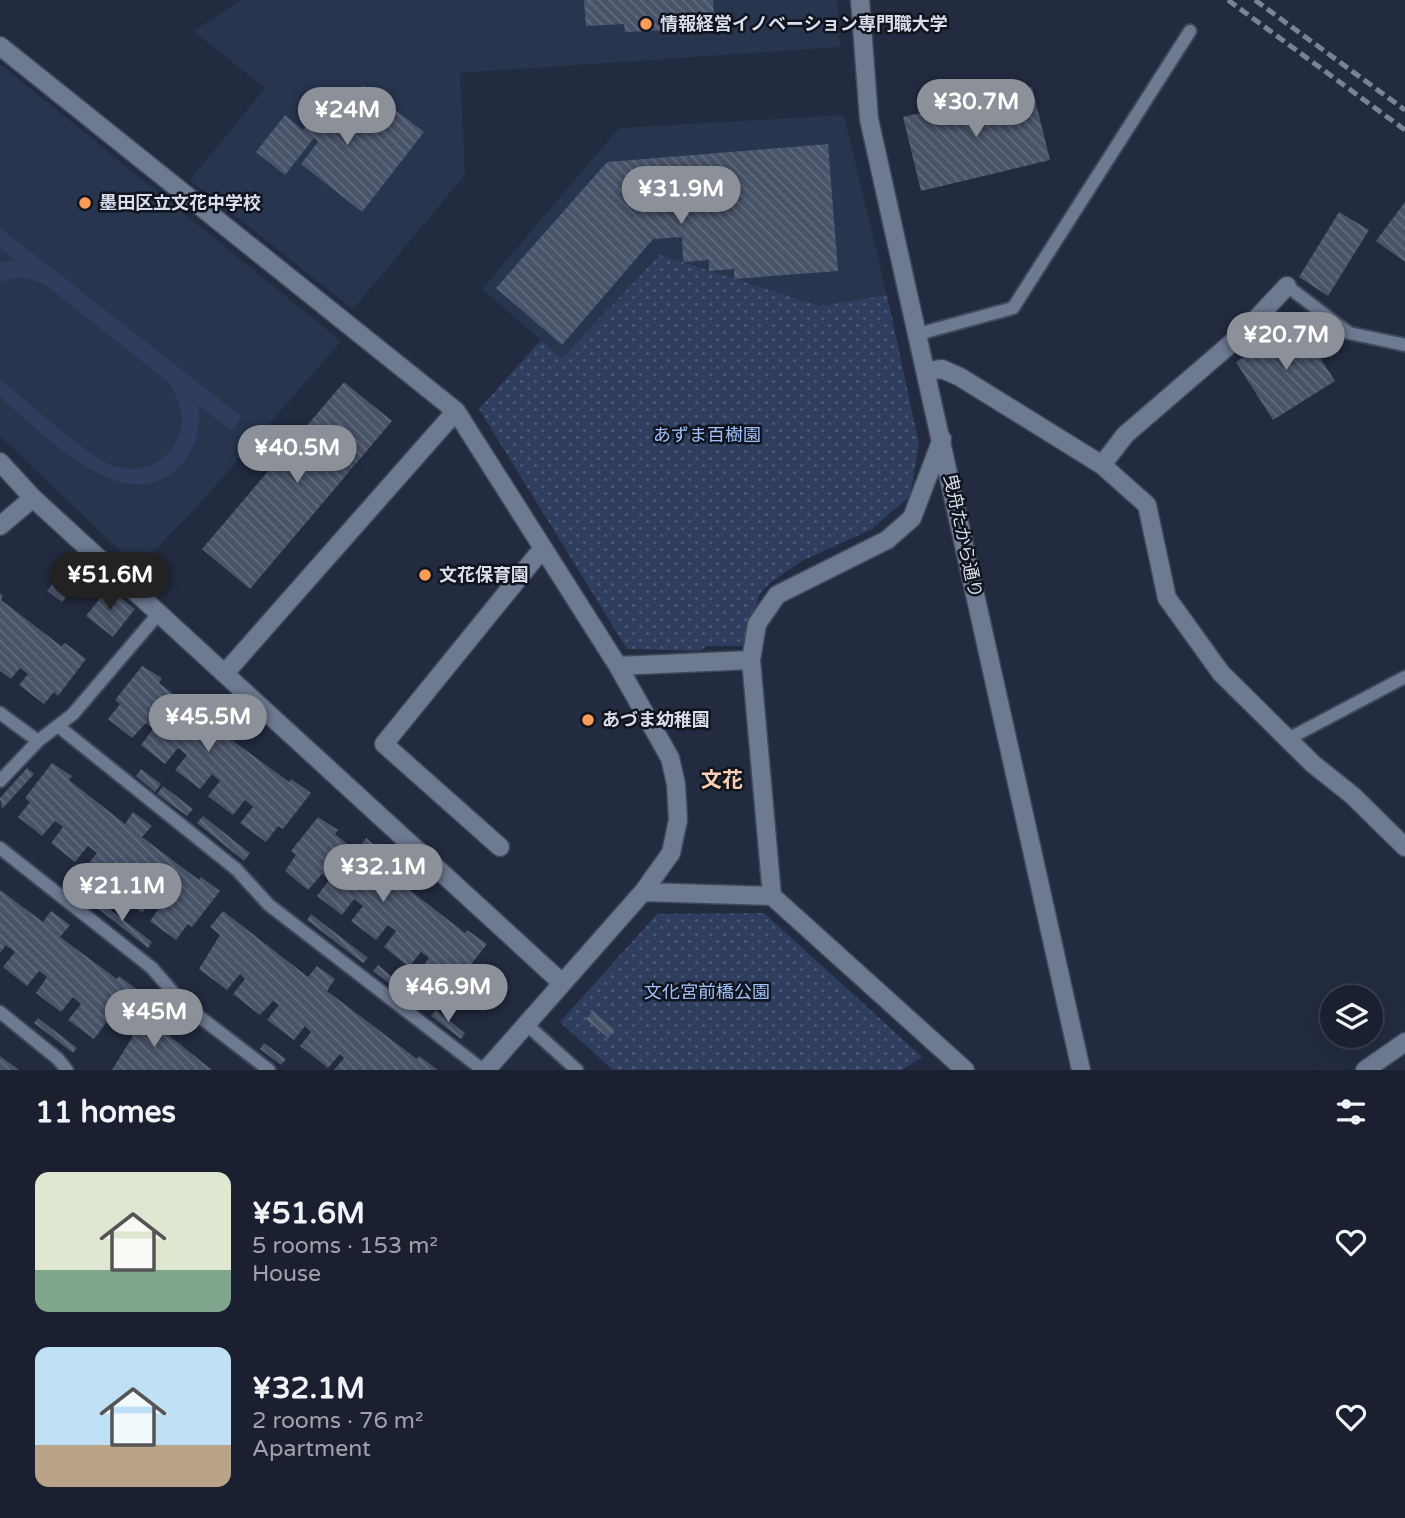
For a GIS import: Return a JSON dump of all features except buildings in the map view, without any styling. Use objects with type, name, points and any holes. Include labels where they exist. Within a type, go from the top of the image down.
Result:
[{"type":"street","name":"曳舟たから通り","points":[[860,0],[869,119],[1081,1070]]},
{"type":"street","points":[[0,46],[456,411],[618,666],[670,758],[676,783],[678,820],[671,853],[643,892],[484,1070]]},
{"type":"street","points":[[1102,465],[1125,435],[1242,334],[1287,286]]},
{"type":"street","points":[[927,371],[942,369],[960,377],[1102,465],[1147,505],[1167,598],[1221,673],[1405,847]]},
{"type":"street","points":[[226,672],[456,411]]},
{"type":"street","points":[[772,896],[751,660],[757,624],[777,595],[887,540],[912,518],[942,439]]},
{"type":"street","points":[[0,462],[33,498],[226,672],[562,983]]},
{"type":"street","points":[[0,526],[33,498]]},
{"type":"street","points":[[500,847],[384,744],[543,548]]},
{"type":"street","points":[[618,666],[751,660]]},
{"type":"street","points":[[643,892],[772,896],[965,1070]]},
{"type":"street","points":[[1365,1070],[1405,1042]]},
{"type":"lane","points":[[918,334],[1013,309],[1190,31]]},
{"type":"lane","points":[[1287,286],[1349,333],[1405,345]]},
{"type":"lane","points":[[0,782],[38,741],[73,714],[160,612]]},
{"type":"lane","points":[[1288,739],[1405,677]]},
{"type":"lane","points":[[0,713],[38,741]]},
{"type":"lane","points":[[58,726],[236,869],[269,905],[484,1070]]},
{"type":"lane","points":[[0,848],[152,968],[183,1004],[269,1070]]},
{"type":"lane","points":[[0,1012],[58,1059],[67,1070]]},
{"type":"lane","points":[[526,1024],[577,1070]]},
{"type":"shaded area","points":[[241,0],[837,0],[840,47],[460,73],[465,175],[353,309],[190,180],[265,88],[193,31]]},
{"type":"shaded area","name":"墨田区立文花中学校","points":[[0,64],[341,341],[203,500],[138,568],[0,436]]},
{"type":"shaded area","points":[[844,115],[887,295],[820,306],[660,256],[562,358],[482,289],[619,128]]},
{"type":"green space","points":[[0,228],[242,417],[232,431],[198,405],[196,437],[181,465],[159,480],[135,484],[111,479],[86,467],[0,397],[0,379],[90,453],[125,469],[142,468],[165,456],[176,442],[182,419],[176,396],[168,382],[47,286],[24,278],[0,282],[0,263],[16,260],[0,248]]},
{"type":"green space","name":"あずま百樹園","points":[[660,255],[820,306],[887,295],[919,444],[910,496],[872,529],[802,561],[771,582],[759,595],[747,646],[706,646],[700,651],[627,649],[479,409],[541,340],[562,358]]},
{"type":"green space","name":"文化宮前橋公園","points":[[764,913],[922,1057],[902,1070],[613,1070],[560,1022],[657,914]]},
{"type":"railway","points":[[1228,0],[1405,130]]},
{"type":"railway","points":[[1255,0],[1405,110]]},
{"type":"place","name":"情報経営イノベーション専門職大学","points":[[646,24]]},
{"type":"place","name":"墨田区立文花中学校","points":[[85,203]]},
{"type":"place","name":"文花保育園","points":[[425,575]]},
{"type":"place","name":"あづま幼稚園","points":[[588,720]]},
{"type":"district","name":"文花","points":[[722,780]]}]
